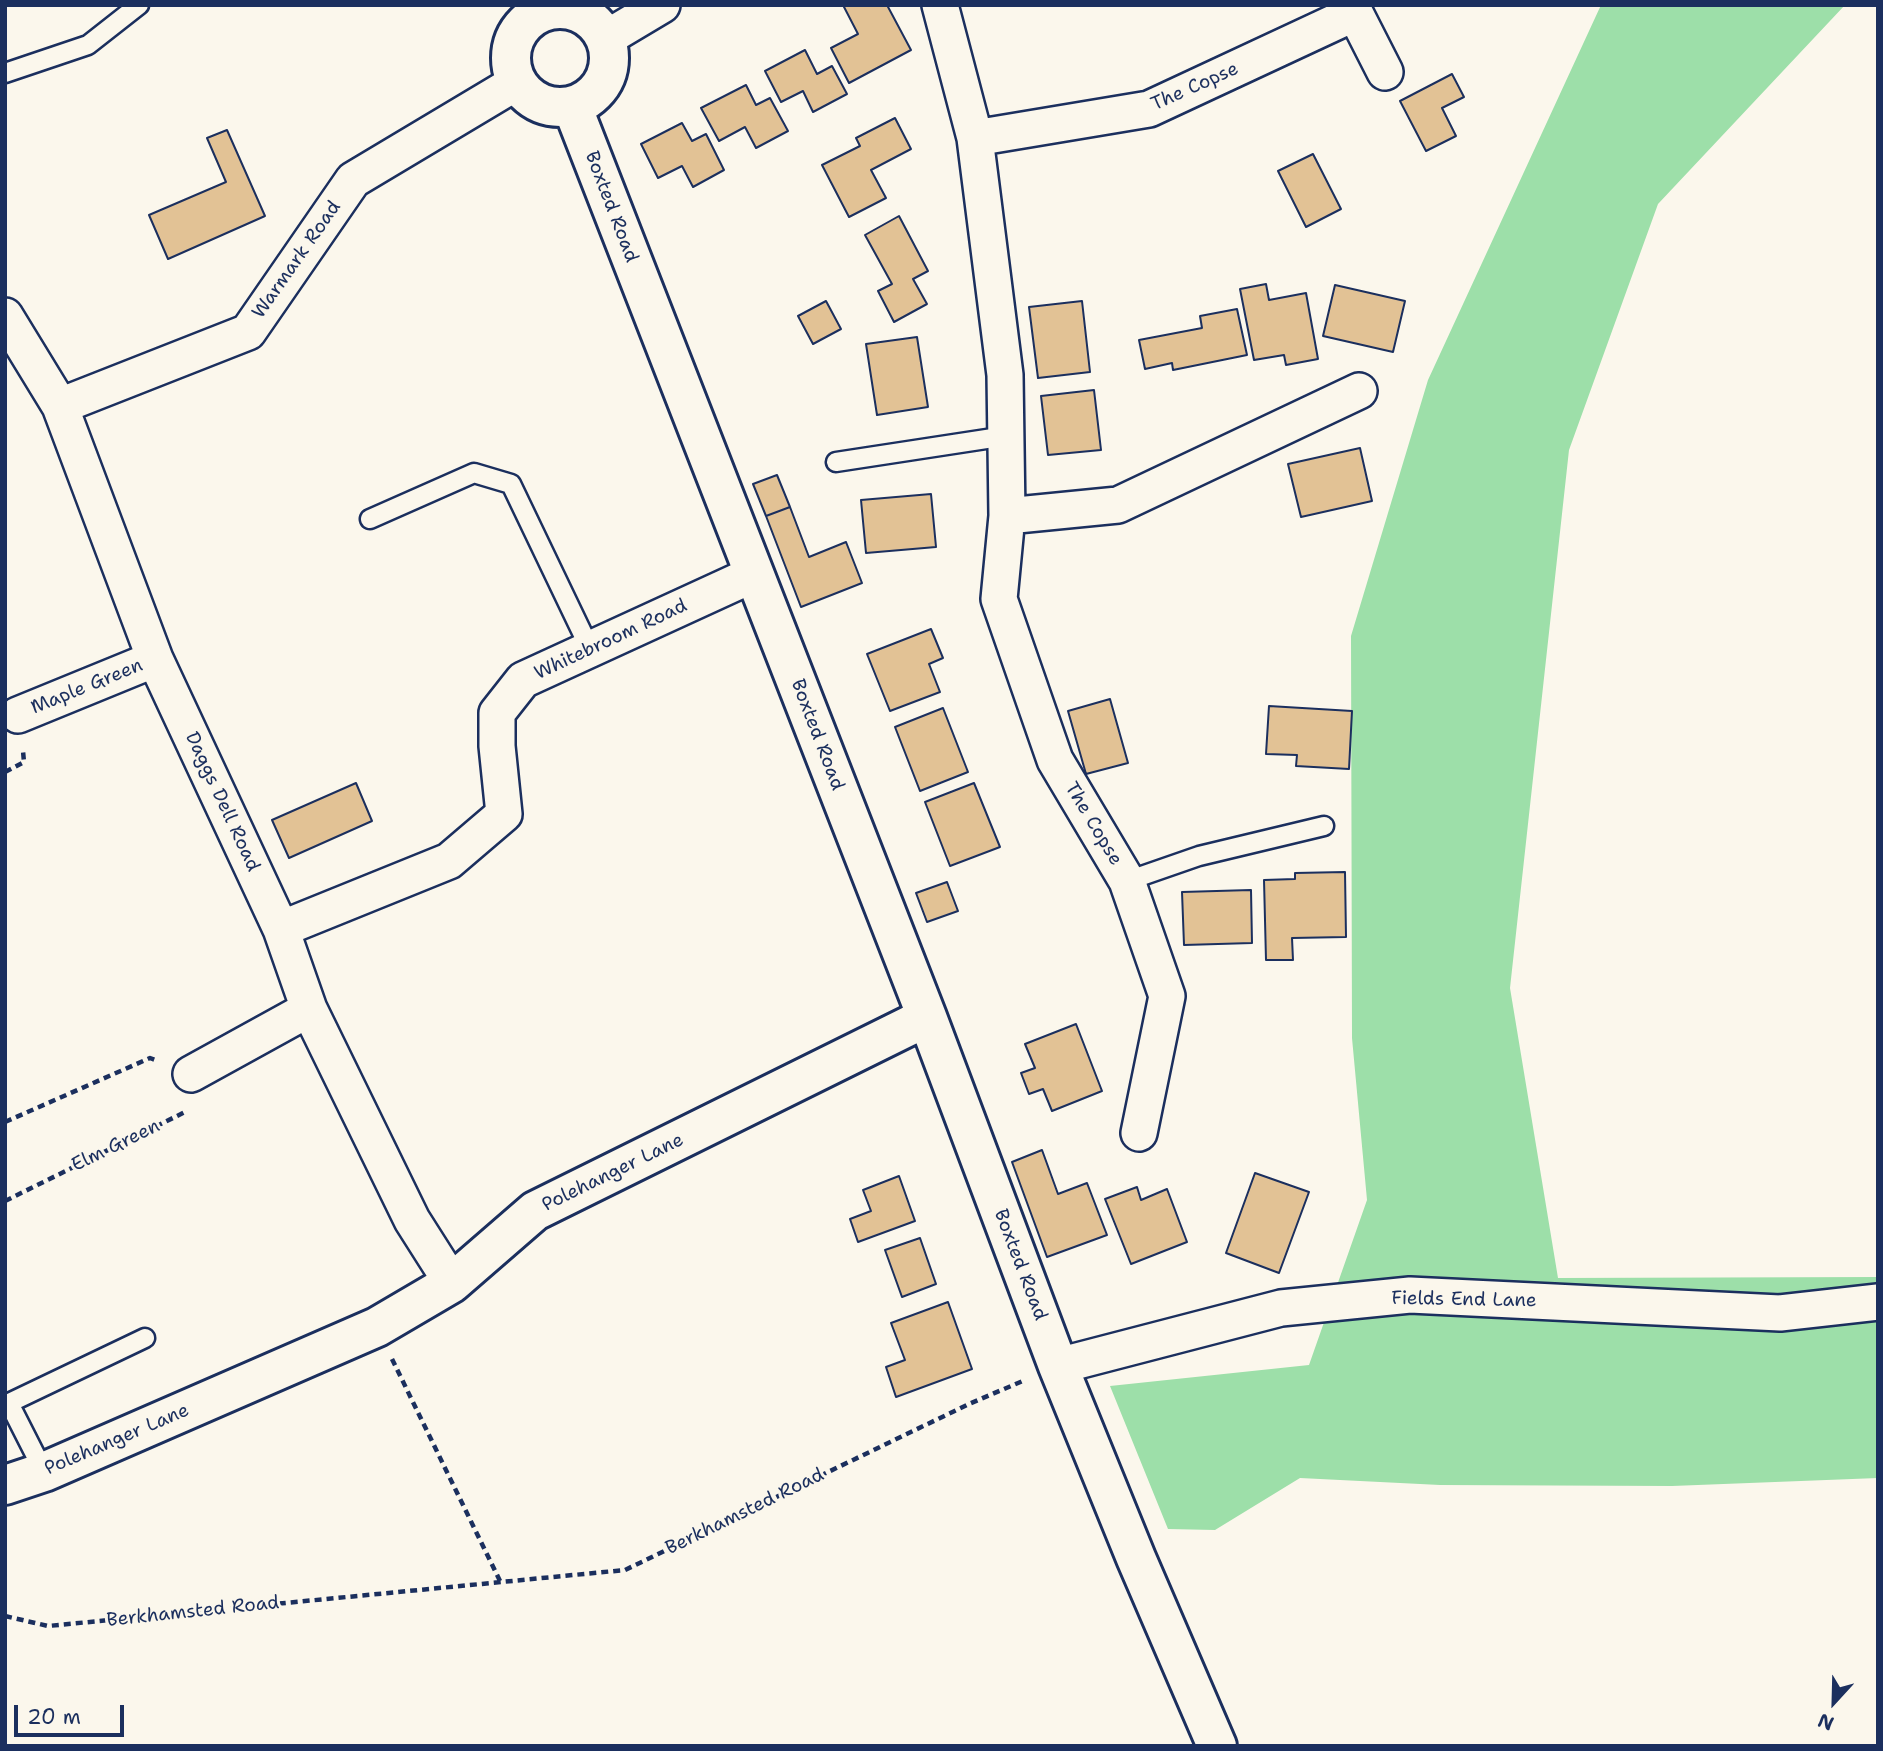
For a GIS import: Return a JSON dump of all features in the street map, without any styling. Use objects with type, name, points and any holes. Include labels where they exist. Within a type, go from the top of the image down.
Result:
[{"type":"street","points":[[605,39],[662,5]]},
{"type":"street","name":"The Copse","points":[[940,5],[975,138],[1005,375],[1007,516],[999,599],[1055,760],[1127,881],[1167,996],[1139,1133]]},
{"type":"street","points":[[1353,9],[1385,72]]},
{"type":"street","name":"The Copse","points":[[975,138],[1149,109],[1353,9]]},
{"type":"street","points":[[572,11],[586,17],[598,27],[610,55],[607,73],[600,88],[587,100],[572,106],[556,107],[527,95],[517,82],[511,56],[520,30],[521,13],[572,11]]},
{"type":"street","name":"Warmark Road","points":[[60,406],[248,332],[353,180],[517,82]]},
{"type":"street","name":"Boxted Road","points":[[572,106],[927,1017],[1058,1366]]},
{"type":"street","name":"Daggs Dell Road","points":[[5,316],[60,406],[155,659],[281,929],[309,1009],[412,1220],[452,1283]]},
{"type":"street","points":[[1007,516],[1118,505],[1359,391]]},
{"type":"street","name":"Whitebroom Road","points":[[281,929],[449,861],[504,814],[497,746],[497,713],[523,680],[754,574]]},
{"type":"street","name":"Maple Green","points":[[18,715],[155,659]]},
{"type":"street","points":[[191,1074],[309,1009]]},
{"type":"street","name":"Polehanger Lane","points":[[5,1485],[44,1472],[377,1327],[452,1283],[535,1211],[927,1017]]},
{"type":"street","name":"Fields End Lane","points":[[1058,1366],[1282,1308],[1410,1295],[1780,1313],[1878,1302]]},
{"type":"street","points":[[1058,1366],[1136,1558],[1217,1746]]},
{"type":"lane","points":[[5,73],[88,46],[139,5]]},
{"type":"lane","points":[[836,462],[1006,436]]},
{"type":"lane","points":[[370,519],[474,473],[511,484],[590,649]]},
{"type":"lane","points":[[1127,881],[1199,856],[1324,825]]},
{"type":"lane","points":[[44,1472],[9,1403],[145,1338]]},
{"type":"path","points":[[5,1122],[150,1058],[191,1074]]},
{"type":"path","name":"Elm Green","points":[[5,1200],[196,1107],[191,1074]]},
{"type":"path","points":[[377,1327],[500,1581]]},
{"type":"path","name":"Berkhamsted Road","points":[[5,1616],[48,1626],[625,1570],[968,1404],[1058,1366]]},
{"type":"green space","points":[[1601,5],[1845,5],[1658,204],[1569,450],[1510,988],[1558,1278],[1878,1277],[1878,1478],[1672,1486],[1440,1485],[1300,1478],[1215,1530],[1168,1529],[1110,1386],[1309,1365],[1367,1200],[1352,1038],[1351,636],[1428,380]]},
{"type":"building","points":[[843,5],[887,5],[911,50],[849,83],[831,48],[858,34]]},
{"type":"building","points":[[805,50],[817,74],[832,66],[847,94],[813,112],[803,91],[781,102],[765,71]]},
{"type":"building","points":[[1452,74],[1464,97],[1442,108],[1456,136],[1426,151],[1400,101]]},
{"type":"building","points":[[746,85],[756,105],[770,98],[788,131],[756,148],[745,127],[719,141],[701,108]]},
{"type":"building","points":[[895,118],[911,149],[871,170],[886,198],[849,217],[822,165],[860,146],[856,138]]},
{"type":"building","points":[[682,123],[692,141],[706,134],[724,170],[693,187],[682,166],[658,178],[641,144]]},
{"type":"building","points":[[227,130],[265,216],[168,259],[149,215],[226,182],[207,138]]},
{"type":"building","points":[[1313,154],[1341,209],[1306,227],[1278,171]]},
{"type":"building","points":[[899,216],[928,271],[913,279],[927,304],[894,322],[878,291],[892,284],[865,235]]},
{"type":"building","points":[[1266,284],[1269,300],[1306,293],[1318,359],[1286,365],[1284,355],[1254,360],[1240,289]]},
{"type":"building","points":[[1335,285],[1405,301],[1393,352],[1323,336]]},
{"type":"building","points":[[826,301],[841,329],[813,344],[798,316]]},
{"type":"building","points":[[1082,301],[1090,372],[1038,378],[1029,307]]},
{"type":"building","points":[[1237,309],[1247,355],[1173,370],[1172,363],[1145,369],[1139,340],[1202,328],[1200,316]]},
{"type":"building","points":[[917,337],[928,407],[877,415],[866,344]]},
{"type":"building","points":[[1094,390],[1101,450],[1048,455],[1041,396]]},
{"type":"building","points":[[1360,448],[1372,501],[1301,517],[1288,464]]},
{"type":"building","points":[[777,475],[790,507],[766,516],[753,484]]},
{"type":"building","points":[[931,494],[936,547],[866,553],[861,500]]},
{"type":"building","points":[[790,507],[809,557],[846,542],[862,583],[801,607],[766,516]]},
{"type":"building","points":[[931,629],[943,658],[929,664],[940,692],[890,711],[867,654]]},
{"type":"building","points":[[1110,699],[1128,763],[1086,774],[1068,711]]},
{"type":"building","points":[[1269,706],[1352,711],[1349,769],[1296,766],[1297,755],[1266,754]]},
{"type":"building","points":[[943,708],[968,772],[920,791],[895,727]]},
{"type":"building","points":[[356,783],[372,821],[289,858],[272,820]]},
{"type":"building","points":[[974,783],[1000,847],[950,866],[925,802]]},
{"type":"building","points":[[1345,872],[1346,937],[1292,938],[1293,960],[1266,960],[1264,880],[1295,879],[1295,873]]},
{"type":"building","points":[[947,882],[958,911],[927,922],[916,893]]},
{"type":"building","points":[[1251,890],[1252,943],[1184,945],[1182,892]]},
{"type":"building","points":[[1076,1024],[1102,1091],[1052,1111],[1043,1089],[1029,1094],[1021,1073],[1035,1068],[1025,1044]]},
{"type":"building","points":[[1042,1150],[1058,1194],[1087,1183],[1107,1235],[1047,1257],[1012,1162]]},
{"type":"building","points":[[1255,1173],[1309,1192],[1279,1273],[1226,1253]]},
{"type":"building","points":[[899,1176],[915,1221],[858,1242],[850,1219],[871,1211],[863,1190]]},
{"type":"building","points":[[1137,1187],[1141,1200],[1167,1189],[1187,1242],[1131,1264],[1105,1199]]},
{"type":"building","points":[[920,1238],[936,1284],[902,1297],[885,1250]]},
{"type":"building","points":[[948,1302],[972,1369],[896,1397],[886,1367],[905,1360],[891,1323]]}]
